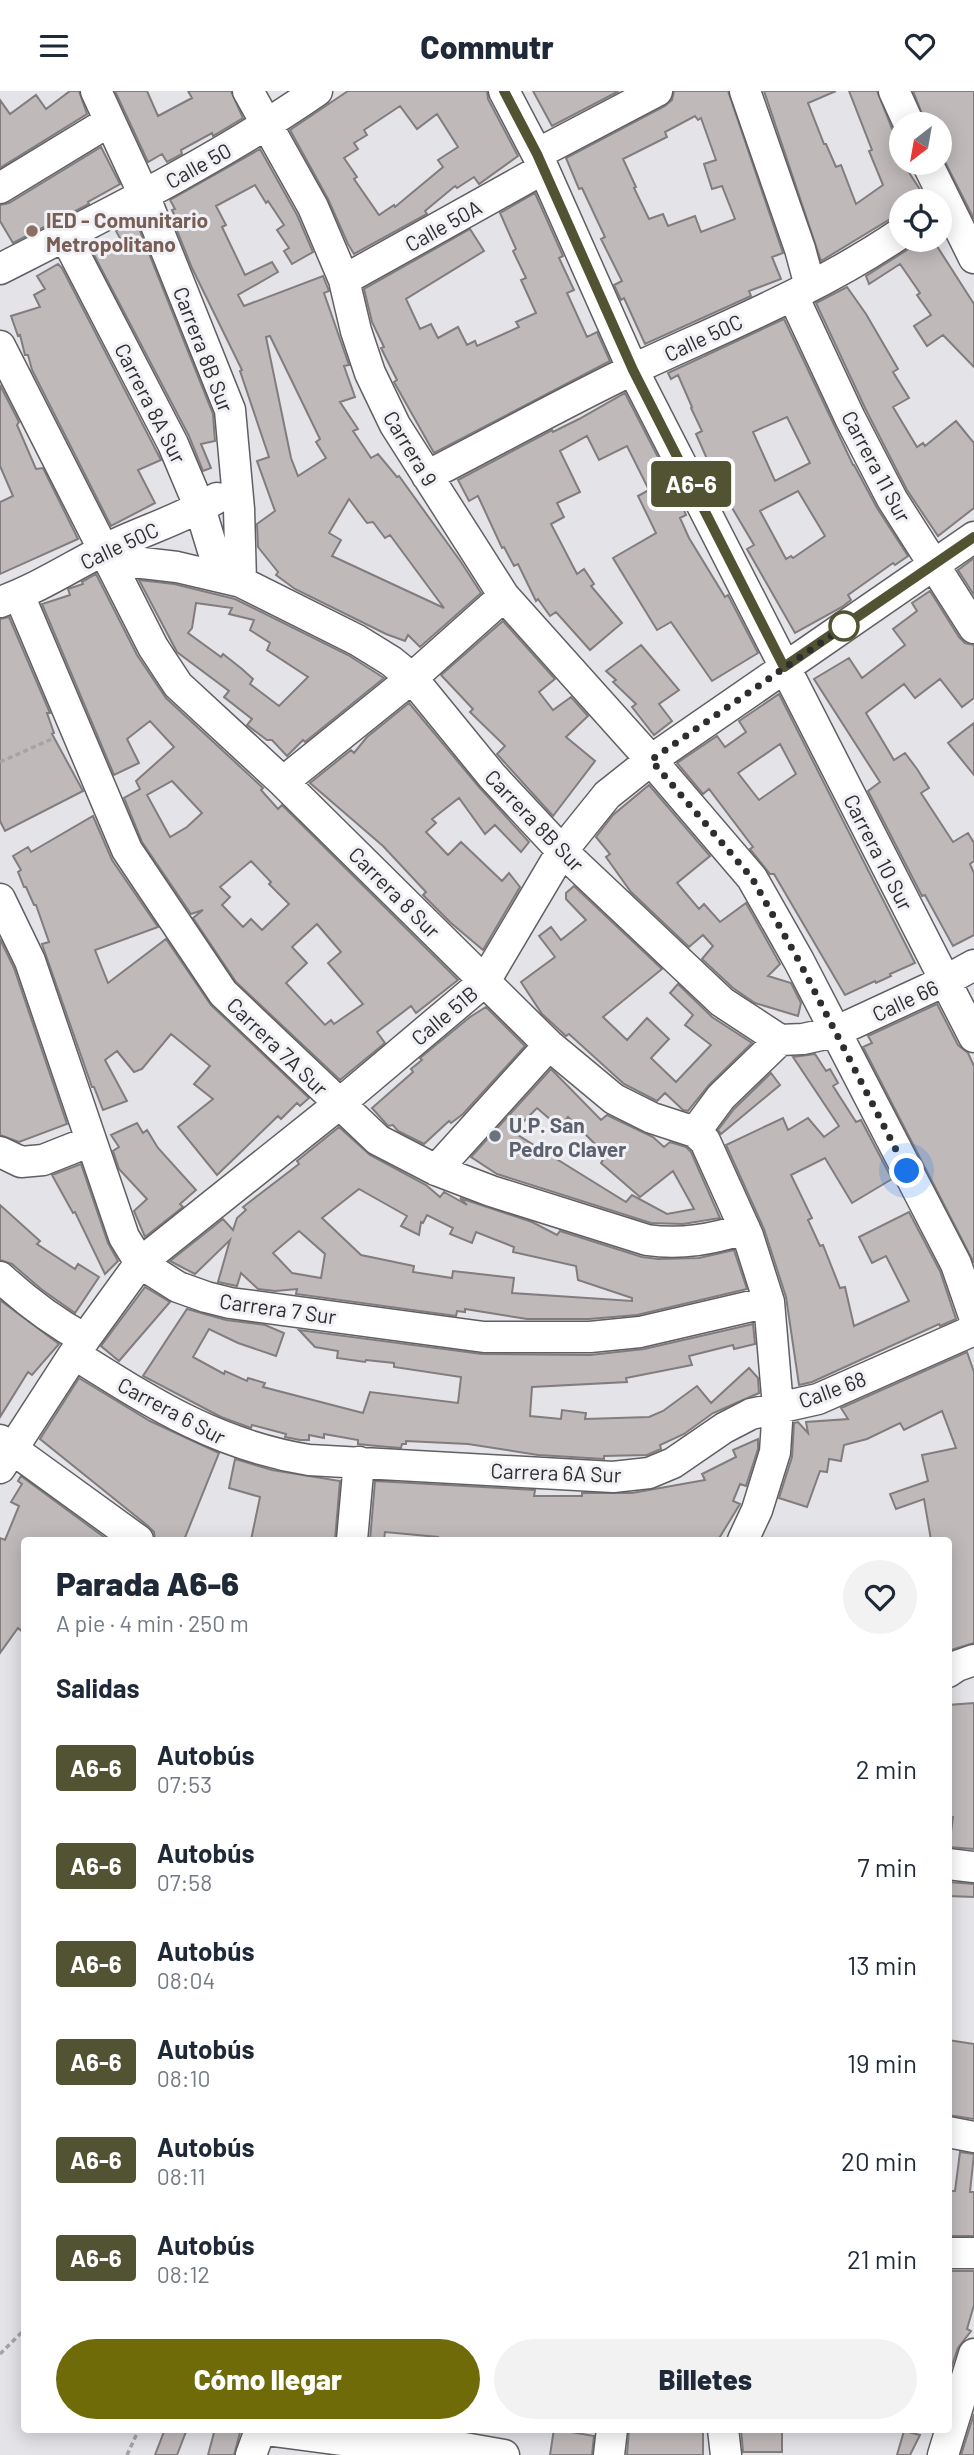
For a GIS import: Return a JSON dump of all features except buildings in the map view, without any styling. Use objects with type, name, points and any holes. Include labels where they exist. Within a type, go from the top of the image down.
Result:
[{"type":"street","name":"Carrera 8B Sur","points":[[96,91],[144,195],[230,411],[237,487],[231,579]]},
{"type":"street","name":"Carrera 9","points":[[248,91],[313,207],[344,281],[370,373],[395,425],[504,596],[752,878],[799,961],[956,1264],[974,1316]]},
{"type":"street","name":"Calle 50","points":[[0,269],[144,195],[266,127],[317,91]]},
{"type":"street","name":"Carrera 10 Sur","points":[[504,91],[540,162],[633,370],[974,1037]]},
{"type":"street","name":"Calle 50A","points":[[344,281],[657,91]]},
{"type":"street","name":"Carrera 11 Sur","points":[[745,91],[800,249],[801,291],[849,418],[892,499],[974,628]]},
{"type":"street","points":[[894,91],[904,112]]},
{"type":"street","points":[[0,188],[110,121]]},
{"type":"street","points":[[952,220],[974,258]]},
{"type":"street","name":"Carrera 8A Sur","points":[[65,236],[173,444],[231,579]]},
{"type":"street","name":"Calle 50C","points":[[427,476],[633,370],[801,291],[889,241]]},
{"type":"street","name":"Carrera 8 Sur","points":[[0,348],[153,647],[178,685],[283,782],[549,1045],[614,1099],[652,1118],[695,1132]]},
{"type":"street","name":"Calle 50C","points":[[9,599],[106,555],[237,487]]},
{"type":"street","name":"Calle 51B","points":[[4,1452],[140,1263],[338,1105],[485,981],[562,851],[607,795],[651,760],[974,537]]},
{"type":"street","name":"Carrera 8B Sur","points":[[106,555],[231,579],[358,640],[391,661],[412,678],[492,776],[562,851],[722,1002],[780,1040]]},
{"type":"street","points":[[283,782],[412,678],[504,596]]},
{"type":"street","name":"Carrera 7A Sur","points":[[9,599],[75,729],[127,850],[223,993],[338,1105],[379,1140],[436,1170],[491,1191],[647,1240],[667,1243],[709,1240],[745,1229]]},
{"type":"street","name":"Carrera 7 Sur","points":[[0,898],[30,961],[124,1237],[140,1263],[178,1287],[230,1303],[484,1337],[590,1337],[640,1332],[769,1302]]},
{"type":"street","name":"Calle 66","points":[[835,1032],[946,981],[974,965]]},
{"type":"street","points":[[778,1407],[769,1302],[758,1261],[712,1154],[705,1141],[695,1132],[721,1097],[780,1040],[803,1039],[835,1032]]},
{"type":"street","points":[[436,1170],[549,1045]]},
{"type":"street","points":[[0,1152],[21,1163],[43,1160],[91,1140]]},
{"type":"street","name":"Carrera 6 Sur","points":[[0,1277],[80,1347],[148,1401],[235,1443],[309,1460],[359,1462]]},
{"type":"street","name":"Calle 68","points":[[744,1537],[758,1510],[775,1452],[778,1407],[818,1399],[974,1330]]},
{"type":"street","name":"Carrera 6A Sur","points":[[359,1462],[613,1478],[649,1473],[673,1463],[742,1418],[778,1407]]},
{"type":"street","points":[[4,1452],[133,1537]]},
{"type":"street","points":[[352,1537],[359,1462]]},
{"type":"street","points":[[952,1669],[974,1660]]},
{"type":"street","points":[[952,1864],[974,1867]]},
{"type":"street","points":[[952,2133],[974,2137]]},
{"type":"street","points":[[952,2253],[974,2253]]},
{"type":"street","points":[[952,2426],[974,2354]]},
{"type":"street","points":[[251,2455],[258,2433]]},
{"type":"street","points":[[294,2433],[412,2443],[504,2455]]},
{"type":"street","points":[[609,2455],[612,2433]]},
{"type":"street","points":[[723,2433],[726,2455]]},
{"type":"street","points":[[943,2455],[950,2433]]},
{"type":"path","points":[[0,762],[75,729]]},
{"type":"path","points":[[0,2354],[21,2333]]},
{"type":"path","points":[[127,2455],[137,2433]]},
{"type":"bus line","name":"A6-6","points":[[504,91],[537,154],[633,370],[784,667],[974,537]]},
{"type":"place","name":"IED - Comunitario Metropolitano","points":[[32,231]]},
{"type":"place","name":"U.P. San Pedro Claver","points":[[495,1136]]},
{"type":"route","points":[[844,626],[848,624],[651,760],[752,878],[799,961],[907,1171]]}]
